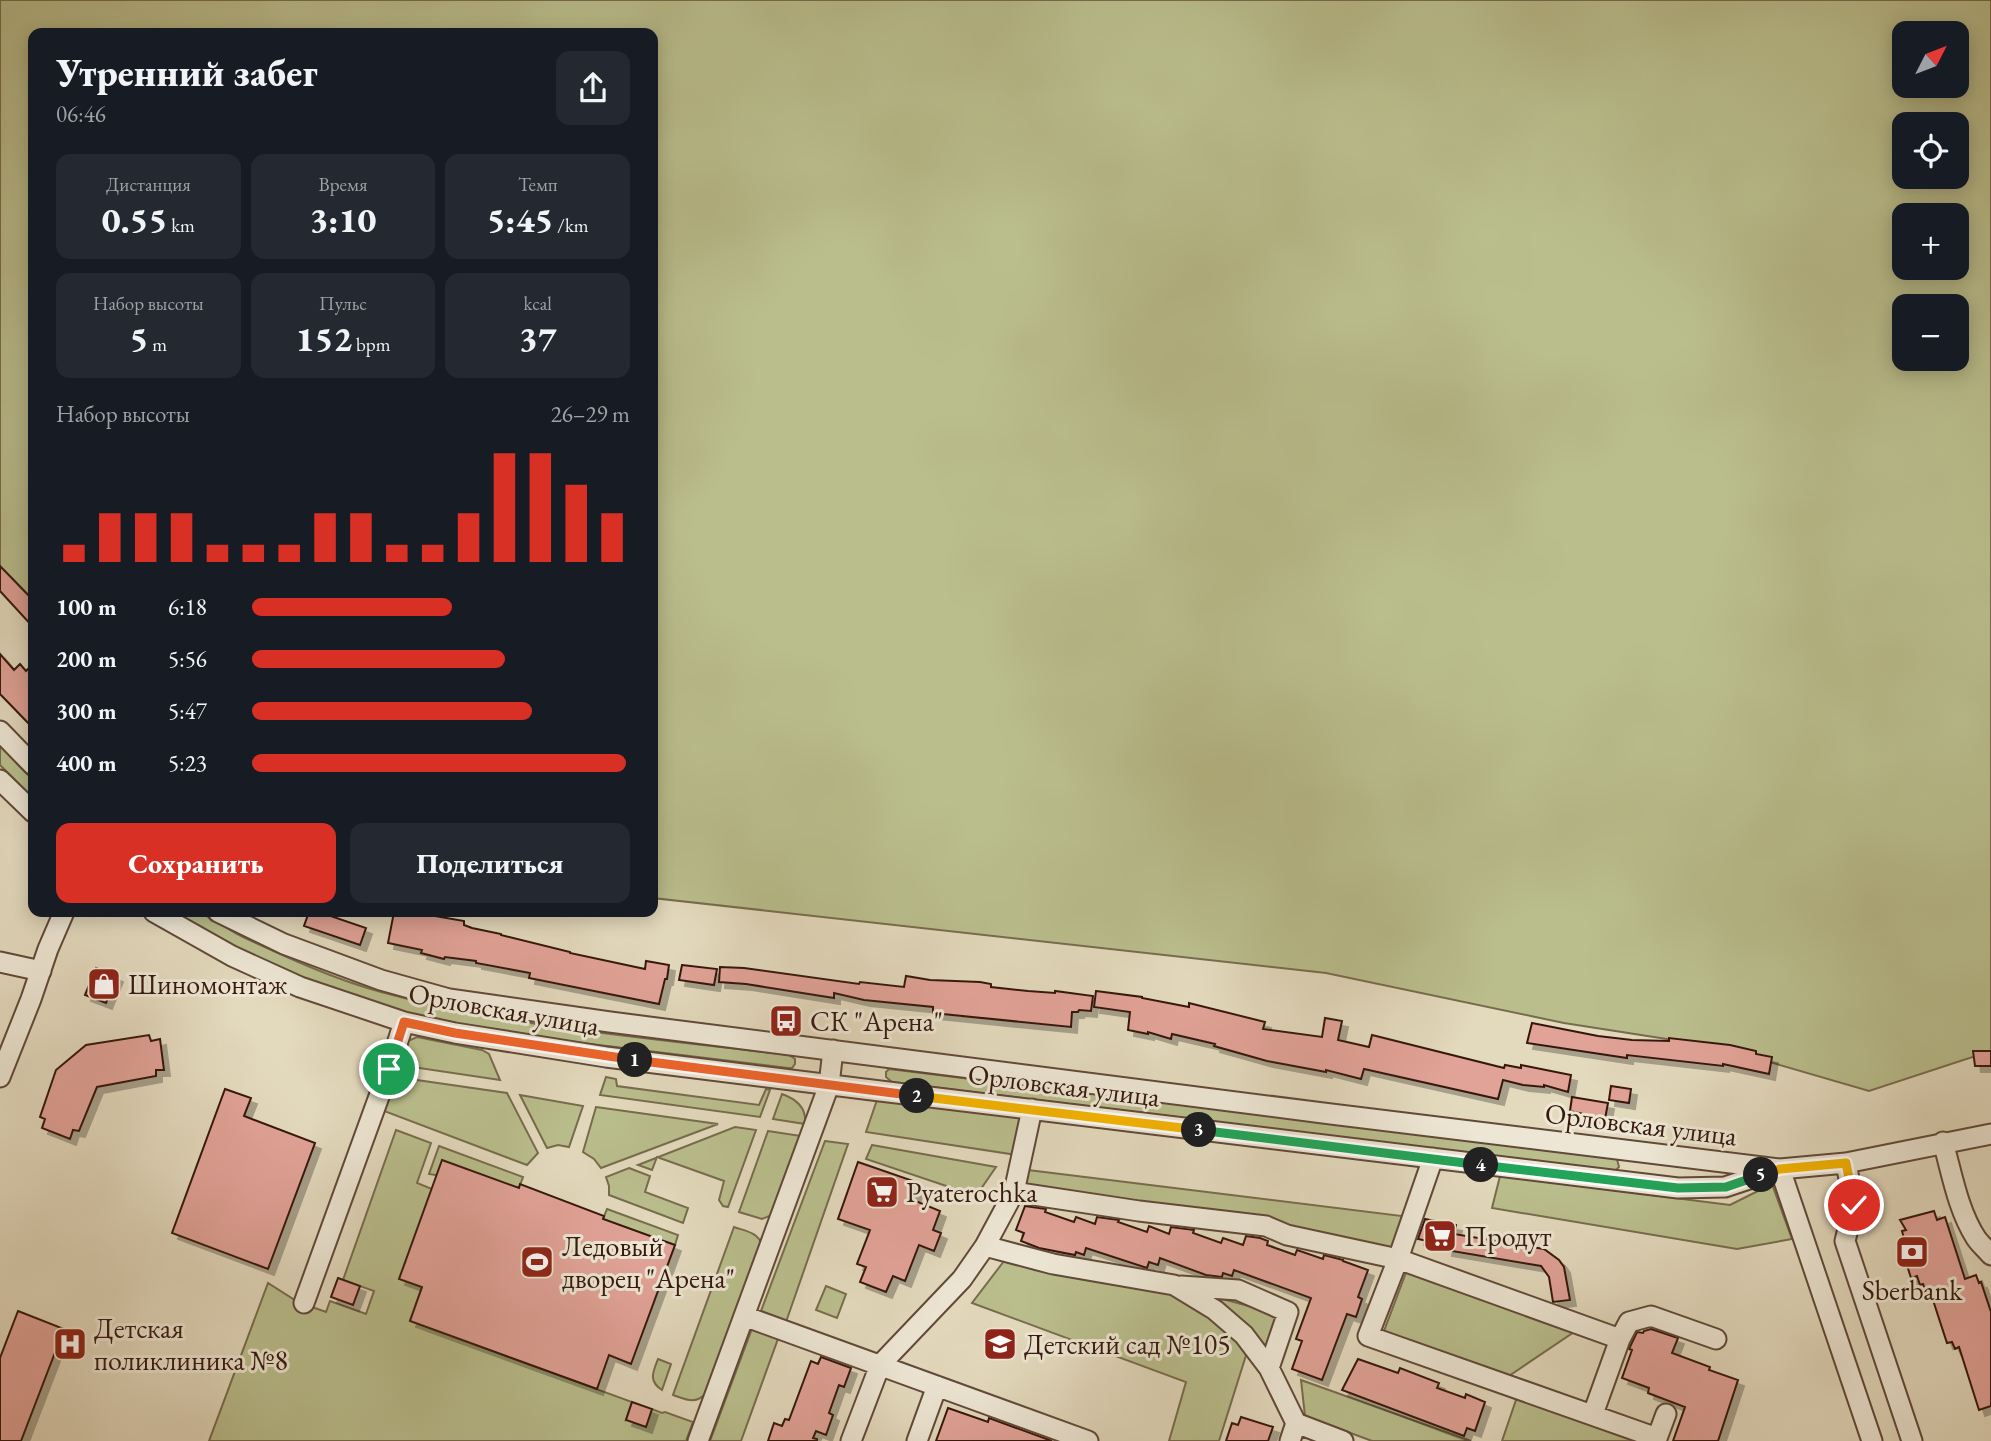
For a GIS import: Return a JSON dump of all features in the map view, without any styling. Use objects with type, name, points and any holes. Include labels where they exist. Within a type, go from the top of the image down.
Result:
[{"type":"street","points":[[0,731],[28,760]]},
{"type":"street","points":[[0,780],[28,807]]},
{"type":"street","points":[[0,1077],[5,1048],[41,971],[62,917]]},
{"type":"street","name":"Орловская улица","points":[[163,917],[232,956],[300,987],[404,1022],[455,1033],[828,1085],[1678,1188],[1726,1187],[1780,1169]]},
{"type":"street","name":"Орловская улица","points":[[228,917],[284,944],[381,980],[449,999],[1331,1114],[1780,1169],[1846,1163],[1991,1134]]},
{"type":"street","points":[[0,962],[41,971]]},
{"type":"street","points":[[304,1303],[404,1022]]},
{"type":"street","points":[[698,1441],[828,1085],[833,1050]]},
{"type":"street","points":[[851,1441],[880,1365],[962,1279],[985,1246],[1014,1192],[1032,1110]]},
{"type":"street","points":[[1943,1143],[1965,1215],[1976,1239],[1991,1255]]},
{"type":"street","points":[[1433,1158],[1368,1336],[1593,1414],[1656,1439],[1666,1414]]},
{"type":"street","points":[[1846,1163],[1854,1205],[1845,1241],[1912,1441]]},
{"type":"street","points":[[1780,1169],[1872,1441]]},
{"type":"street","points":[[1014,1192],[1139,1211],[1266,1226],[1287,1235],[1398,1259],[1620,1339]]},
{"type":"street","points":[[985,1246],[1053,1264],[1174,1285],[1238,1290],[1288,1312],[1269,1368]]},
{"type":"street","points":[[1174,1285],[1216,1310],[1244,1335],[1269,1368],[1293,1432],[1343,1441]]},
{"type":"street","points":[[744,1316],[1087,1441]]},
{"type":"street","points":[[1593,1414],[1620,1339],[1629,1322],[1651,1316],[1716,1339]]},
{"type":"street","points":[[917,1441],[937,1386]]},
{"type":"green space","points":[[0,0],[1991,0],[1991,1051],[1869,1091],[1718,1047],[1564,1023],[1326,973],[658,899],[658,28],[28,28],[28,599],[0,568]]},
{"type":"green space","points":[[0,746],[28,775],[28,793],[0,765]]},
{"type":"green space","points":[[179,917],[207,917],[243,937],[329,974],[363,987],[431,1004],[481,1015],[584,1031],[789,1055],[795,1059],[795,1064],[788,1068],[574,1042],[418,1016],[303,979],[235,948]]},
{"type":"green space","points":[[417,1037],[482,1050],[489,1054],[500,1080],[399,1065],[408,1041]]},
{"type":"green space","points":[[889,1069],[1610,1157],[1617,1159],[1619,1167],[1611,1171],[892,1082],[886,1077]]},
{"type":"green space","points":[[396,1077],[507,1093],[538,1153],[527,1165],[384,1111]]},
{"type":"green space","points":[[606,1077],[616,1079],[617,1086],[759,1105],[766,1089],[770,1090],[760,1117],[600,1095]]},
{"type":"green space","points":[[782,1094],[800,1105],[805,1124],[773,1119]]},
{"type":"green space","points":[[520,1095],[583,1106],[569,1147],[558,1145],[547,1148]]},
{"type":"green space","points":[[878,1097],[1025,1115],[1017,1155],[866,1132]]},
{"type":"green space","points":[[596,1107],[718,1124],[601,1168],[583,1152]]},
{"type":"green space","points":[[735,1127],[756,1130],[728,1207],[723,1206],[719,1200],[724,1181],[658,1157]]},
{"type":"green space","points":[[396,1130],[431,1143],[417,1183],[432,1189],[400,1279],[422,1287],[410,1321],[632,1402],[626,1420],[652,1409],[693,1422],[686,1441],[209,1441],[268,1283],[298,1302],[326,1312],[330,1301],[366,1314],[374,1291],[343,1280]]},
{"type":"green space","points":[[768,1131],[801,1136],[772,1215],[762,1219],[739,1212]]},
{"type":"green space","points":[[825,1141],[848,1144],[786,1322],[761,1311]]},
{"type":"green space","points":[[872,1145],[996,1167],[976,1196],[866,1159]]},
{"type":"green space","points":[[439,1146],[523,1177],[519,1188],[429,1174]]},
{"type":"green space","points":[[657,1158],[652,1170],[638,1165]]},
{"type":"green space","points":[[629,1168],[650,1176],[645,1192],[688,1208],[683,1223],[609,1195],[606,1177]]},
{"type":"green space","points":[[1028,1170],[1402,1216],[1394,1250],[1024,1186]]},
{"type":"green space","points":[[1500,1176],[1730,1205],[1772,1184],[1792,1239],[1737,1249],[1492,1208]]},
{"type":"green space","points":[[607,1209],[678,1235],[675,1245],[603,1219]]},
{"type":"green space","points":[[734,1227],[754,1235],[762,1245],[705,1394],[694,1400],[673,1395]]},
{"type":"green space","points":[[1004,1261],[1171,1293],[1208,1312],[1248,1349],[1219,1441],[1169,1441],[1186,1382],[972,1303]]},
{"type":"green space","points":[[1407,1270],[1574,1332],[1506,1378],[1384,1331]]},
{"type":"green space","points":[[826,1286],[846,1294],[837,1318],[816,1310]]},
{"type":"green space","points":[[1197,1292],[1281,1315],[1267,1356]]},
{"type":"green space","points":[[753,1326],[779,1336],[741,1441],[710,1441]]},
{"type":"green space","points":[[658,1359],[671,1364],[662,1390],[653,1380]]},
{"type":"green space","points":[[1301,1380],[1471,1441],[1372,1441],[1305,1416]]},
{"type":"green space","points":[[1518,1394],[1648,1441],[1502,1441]]},
{"type":"building","points":[[0,566],[28,595],[28,622],[0,591]]},
{"type":"building","points":[[0,654],[14,670],[20,664],[26,671],[28,669],[28,723],[0,694]]},
{"type":"building","points":[[307,917],[334,917],[366,928],[360,945],[304,926]]},
{"type":"building","points":[[393,917],[441,917],[464,921],[464,925],[472,928],[570,953],[645,969],[646,961],[669,965],[659,1004],[529,978],[530,973],[476,961],[444,959],[421,953],[422,950],[388,943]]},
{"type":"building","points":[[682,965],[717,969],[714,985],[679,980]]},
{"type":"building","points":[[720,967],[859,984],[904,987],[906,976],[1093,996],[1091,1011],[1072,1012],[1071,1027],[933,1013],[933,1007],[864,1000],[834,993],[834,998],[719,982]]},
{"type":"building","points":[[96,968],[117,976],[106,1003],[85,995]]},
{"type":"building","points":[[1096,991],[1189,1007],[1189,1003],[1265,1022],[1263,1029],[1322,1037],[1325,1018],[1342,1021],[1338,1040],[1369,1047],[1372,1035],[1504,1068],[1505,1065],[1521,1068],[1521,1065],[1571,1075],[1568,1092],[1544,1085],[1523,1085],[1503,1080],[1498,1099],[1364,1069],[1361,1079],[1326,1070],[1267,1061],[1214,1046],[1215,1044],[1172,1034],[1171,1039],[1148,1032],[1128,1030],[1130,1012],[1094,1007]]},
{"type":"building","points":[[1532,1023],[1632,1040],[1669,1041],[1669,1038],[1730,1045],[1772,1057],[1769,1074],[1723,1064],[1627,1055],[1627,1058],[1527,1043]]},
{"type":"building","points":[[149,1035],[151,1041],[160,1039],[164,1070],[156,1070],[156,1076],[97,1087],[79,1131],[73,1130],[70,1139],[42,1128],[45,1119],[40,1117],[56,1070],[86,1045]]},
{"type":"building","points":[[1973,1051],[1991,1051],[1991,1066],[1975,1066]]},
{"type":"building","points":[[1611,1086],[1631,1089],[1629,1103],[1609,1100]]},
{"type":"building","points":[[225,1089],[251,1098],[244,1116],[315,1143],[268,1269],[172,1233]]},
{"type":"building","points":[[1572,1097],[1608,1103],[1605,1119],[1570,1111]]},
{"type":"building","name":"Ледовый дворец \"Арена\"","points":[[442,1160],[519,1188],[520,1184],[604,1216],[603,1219],[675,1245],[631,1364],[609,1355],[597,1389],[410,1321],[422,1287],[399,1279]]},
{"type":"building","points":[[858,1162],[919,1183],[913,1200],[940,1211],[933,1230],[941,1233],[934,1251],[919,1245],[905,1281],[893,1276],[886,1292],[860,1282],[866,1267],[857,1264],[870,1230],[838,1219]]},
{"type":"building","points":[[1025,1206],[1046,1209],[1045,1212],[1074,1222],[1076,1217],[1095,1224],[1097,1217],[1119,1220],[1118,1222],[1147,1232],[1149,1226],[1169,1234],[1171,1227],[1194,1230],[1193,1233],[1221,1243],[1223,1238],[1243,1245],[1246,1236],[1260,1238],[1268,1241],[1267,1245],[1295,1255],[1297,1250],[1323,1259],[1324,1255],[1343,1260],[1368,1270],[1358,1297],[1362,1299],[1356,1317],[1347,1314],[1322,1380],[1292,1369],[1302,1341],[1296,1339],[1311,1298],[1234,1270],[1232,1276],[1223,1273],[1222,1277],[1206,1275],[1160,1258],[1158,1265],[1149,1262],[1147,1268],[1086,1248],[1084,1255],[1076,1252],[1075,1255],[1039,1248],[1021,1241],[1024,1233],[1016,1230]]},
{"type":"building","points":[[1934,1211],[1937,1220],[1945,1217],[1965,1279],[1976,1275],[1991,1312],[1991,1406],[1979,1410],[1959,1347],[1955,1349],[1952,1342],[1947,1343],[1930,1291],[1926,1292],[1917,1276],[1911,1278],[1900,1243],[1905,1242],[1902,1231],[1906,1230],[1900,1220]]},
{"type":"building","points":[[1425,1219],[1456,1225],[1454,1234],[1544,1249],[1564,1267],[1570,1300],[1553,1302],[1549,1277],[1541,1266],[1446,1250],[1447,1245],[1418,1239]]},
{"type":"building","points":[[338,1278],[360,1286],[353,1305],[331,1297]]},
{"type":"building","points":[[18,1311],[64,1329],[21,1441],[0,1441],[0,1358]]},
{"type":"building","points":[[1651,1329],[1678,1338],[1672,1353],[1738,1380],[1718,1441],[1673,1441],[1685,1407],[1648,1393],[1649,1388],[1622,1378],[1632,1350],[1629,1349],[1637,1332],[1643,1333]]},
{"type":"building","points":[[821,1357],[851,1368],[844,1387],[839,1385],[829,1413],[833,1415],[826,1435],[816,1431],[813,1438],[817,1441],[768,1441],[774,1423],[782,1426],[785,1419],[789,1420],[811,1361],[818,1364]]},
{"type":"building","points":[[1358,1359],[1398,1373],[1400,1368],[1439,1383],[1437,1388],[1465,1398],[1466,1394],[1485,1402],[1475,1431],[1467,1428],[1464,1436],[1342,1390]]},
{"type":"building","points":[[632,1402],[652,1409],[646,1427],[626,1420]]},
{"type":"building","points":[[948,1408],[988,1422],[989,1418],[1052,1441],[936,1441]]},
{"type":"building","points":[[1241,1417],[1273,1427],[1268,1441],[1226,1441],[1232,1423],[1238,1425]]},
{"type":"place","name":"Шиномонтаж","points":[[104,984]]},
{"type":"place","name":"СК \"Арена\"","points":[[786,1021]]},
{"type":"place","name":"Pyaterochka","points":[[882,1192]]},
{"type":"place","name":"Продут","points":[[1440,1236]]},
{"type":"place","name":"Sberbank","points":[[1912,1252]]},
{"type":"place","name":"Ледовый дворец \"Арена\"","points":[[537,1262]]},
{"type":"place","name":"Детская поликлиника №8","points":[[70,1344]]},
{"type":"place","name":"Детский сад №105","points":[[1000,1344]]},
{"type":"route","points":[[389,1069],[404,1022],[455,1033],[606,1056],[1678,1188],[1726,1187],[1780,1169],[1846,1163],[1854,1205]]}]
